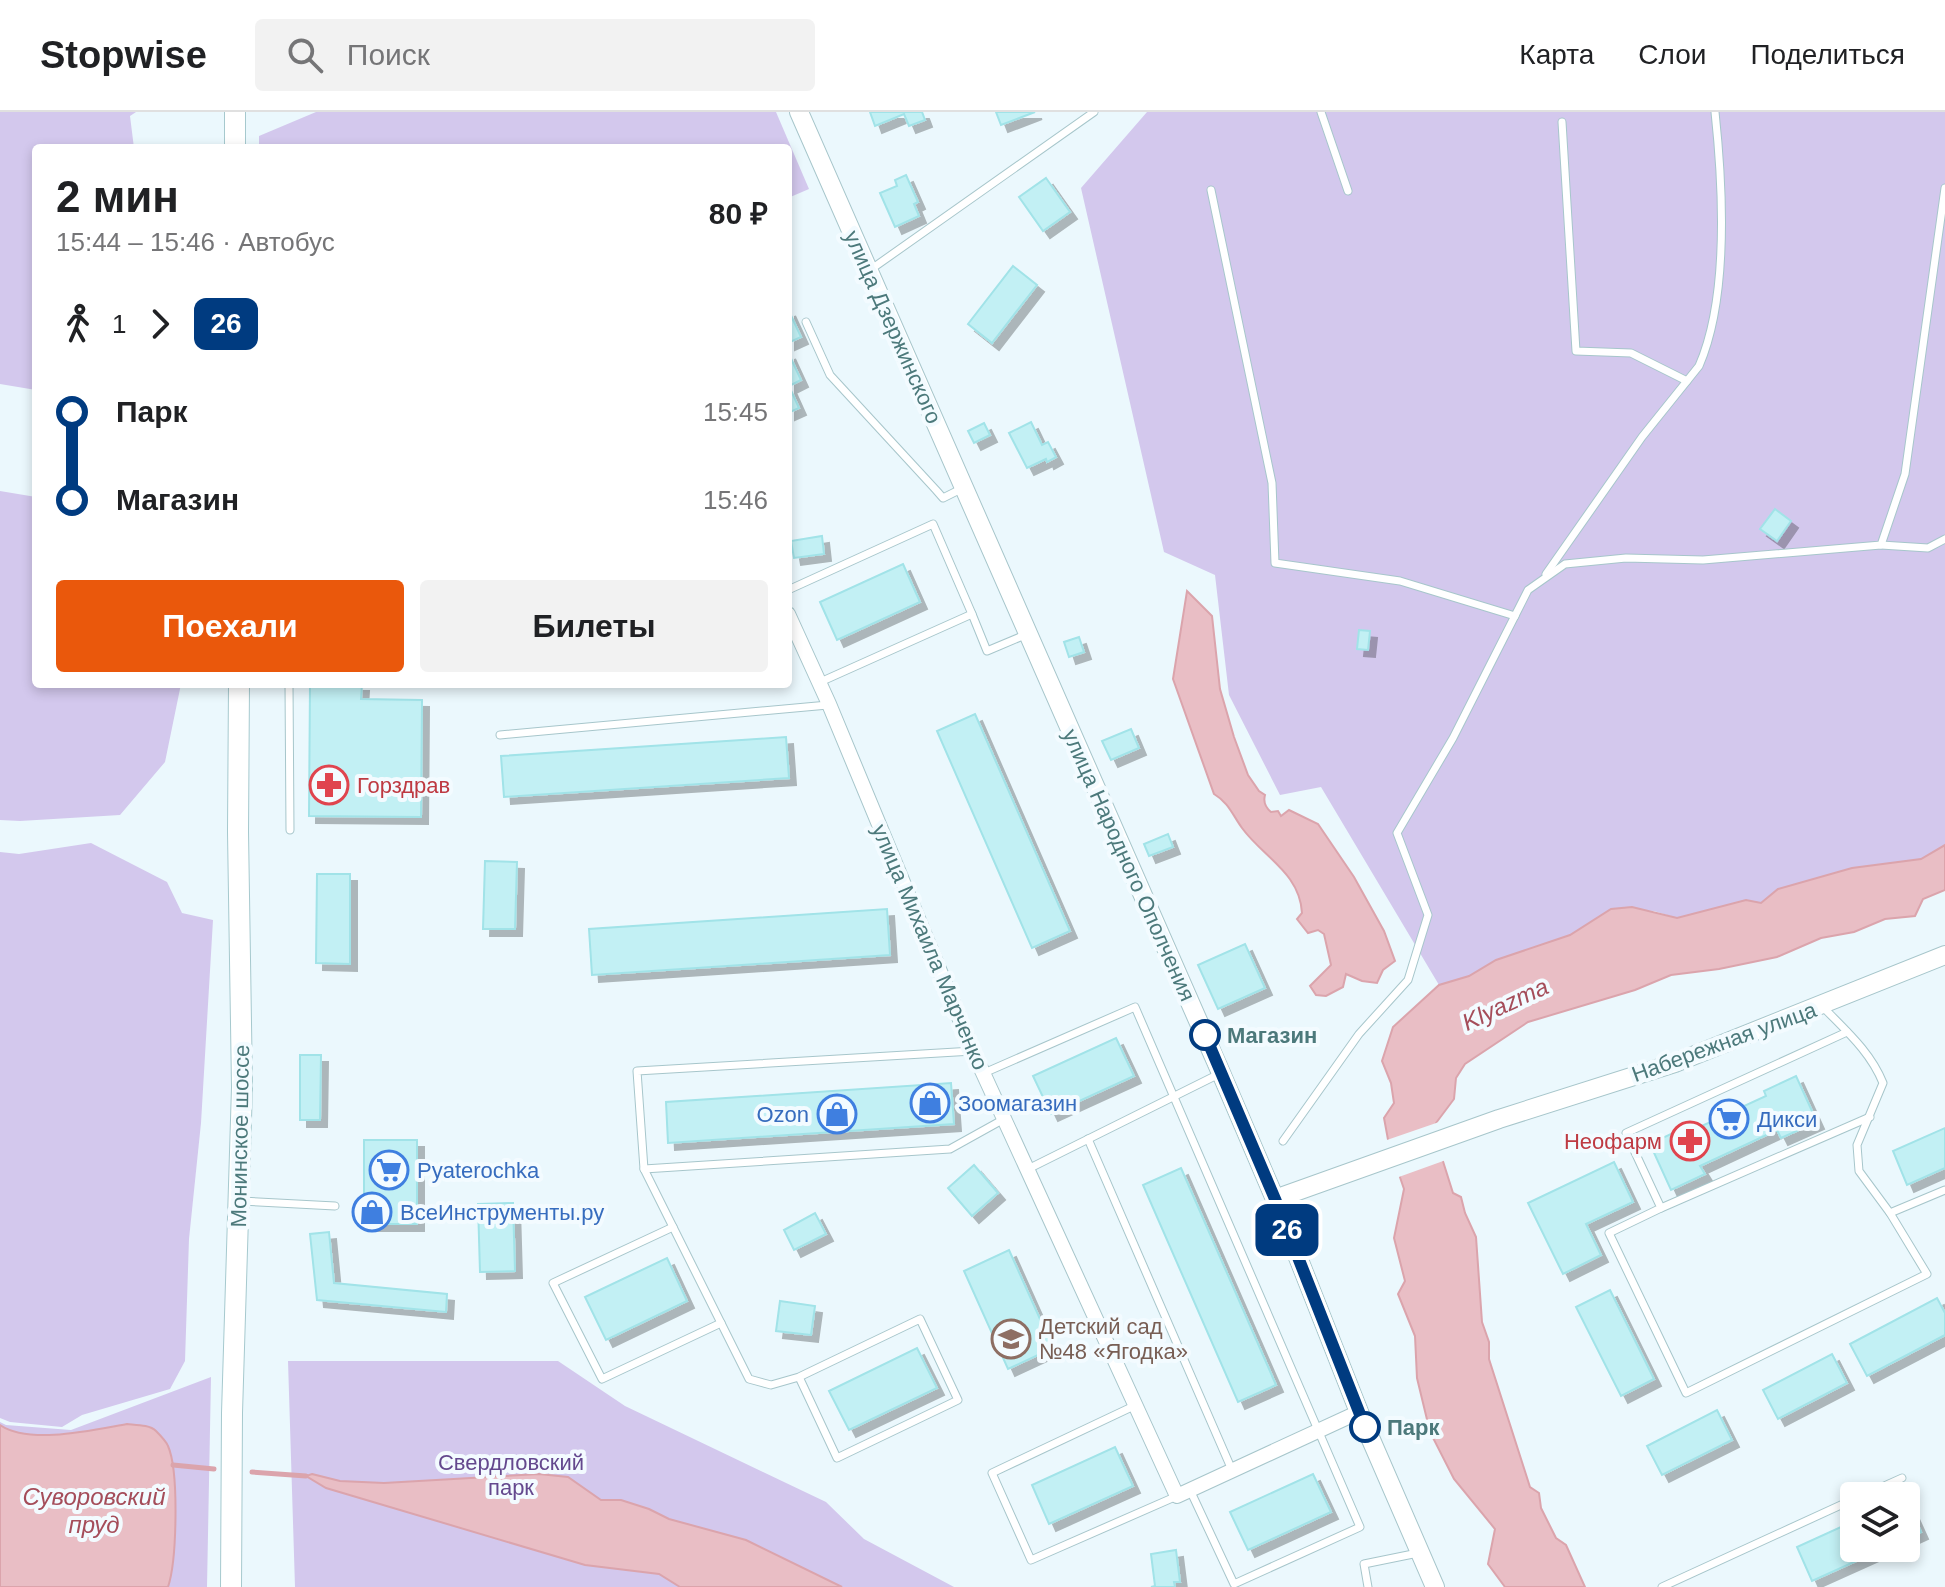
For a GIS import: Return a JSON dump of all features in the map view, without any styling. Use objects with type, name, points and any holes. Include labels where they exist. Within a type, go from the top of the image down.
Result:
[{"type":"main road","points":[[235,112],[235,144]]},
{"type":"main road","name":"Монинское шоссе","points":[[231,1587],[232,1413],[242,1087],[239,688]]},
{"type":"street","name":"улица Дзержинского","points":[[799,112],[987,542]]},
{"type":"street","name":"улица Народного Ополчения","points":[[987,542],[1221,1073],[1275,1199],[1359,1412],[1435,1587]]},
{"type":"street","name":"улица Михаила Марченко","points":[[792,625],[829,704],[983,1074],[1136,1405],[1184,1493]]},
{"type":"street","name":"Набережная улица","points":[[1275,1199],[1499,1119],[1675,1063],[1945,955]]},
{"type":"street","points":[[1184,1493],[1359,1412]]},
{"type":"lane","points":[[868,271],[1094,112]]},
{"type":"lane","points":[[1321,112],[1348,191]]},
{"type":"lane","points":[[1543,579],[1642,437],[1699,366],[1704,354],[1718,296],[1722,176],[1715,112]]},
{"type":"lane","points":[[1562,122],[1576,351],[1631,353],[1687,381]]},
{"type":"lane","points":[[1881,545],[1905,474],[1945,188]]},
{"type":"lane","points":[[1211,190],[1272,483],[1275,563],[1400,581],[1515,616]]},
{"type":"lane","points":[[806,322],[830,375],[943,498],[963,488]]},
{"type":"lane","points":[[792,588],[933,524],[987,651],[1027,634]]},
{"type":"lane","points":[[1283,1141],[1359,1034],[1408,980],[1428,915],[1397,833],[1453,738],[1528,590],[1565,564],[1626,558],[1703,560],[1881,545],[1928,548],[1945,539]]},
{"type":"lane","points":[[818,683],[972,614]]},
{"type":"lane","points":[[289,688],[290,830]]},
{"type":"lane","points":[[500,735],[829,704]]},
{"type":"lane","points":[[1822,1006],[1856,1039],[1876,1067],[1883,1083],[1870,1117],[1857,1145],[1859,1171],[1890,1213],[1927,1274],[1686,1393],[1609,1233],[1870,1117]]},
{"type":"lane","points":[[983,1074],[1135,1007],[1360,1527],[1234,1584],[1184,1493],[1031,1560],[992,1473],[1136,1405]]},
{"type":"lane","points":[[1661,1208],[1626,1133],[1847,1032]]},
{"type":"lane","points":[[799,1377],[837,1458],[958,1400],[920,1319],[799,1377],[771,1385],[749,1379],[644,1169],[637,1071],[973,1051]]},
{"type":"lane","points":[[1028,1169],[1221,1073]]},
{"type":"lane","points":[[644,1169],[950,1149],[1004,1119]]},
{"type":"lane","points":[[1088,1139],[1232,1470]]},
{"type":"lane","points":[[1890,1213],[1945,1190]]},
{"type":"lane","points":[[239,1201],[335,1206]]},
{"type":"lane","points":[[673,1227],[553,1283],[602,1379],[721,1323]]},
{"type":"lane","points":[[1893,1482],[1902,1478]]},
{"type":"lane","points":[[1662,1587],[1840,1505]]},
{"type":"lane","points":[[1368,1587],[1364,1564],[1420,1553]]},
{"type":"green space","points":[[0,112],[136,112],[130,116],[134,144],[32,144],[32,389],[0,384]]},
{"type":"green space","points":[[316,112],[776,112],[790,144],[259,144],[259,136]]},
{"type":"green space","points":[[1147,112],[1945,112],[1945,845],[1921,859],[1895,863],[1761,903],[1746,900],[1677,918],[1654,911],[1611,909],[1570,935],[1496,960],[1469,976],[1439,985],[1321,787],[1280,795],[1229,695],[1215,575],[1164,552],[1081,188]]},
{"type":"green space","points":[[792,149],[809,189],[792,196]]},
{"type":"green space","points":[[0,491],[32,496],[32,688],[180,688],[165,762],[120,815],[0,820]]},
{"type":"green space","points":[[91,843],[167,882],[182,913],[213,920],[201,1123],[189,1239],[185,1361],[170,1389],[82,1415],[62,1427],[10,1422],[0,1418],[0,852],[19,854]]},
{"type":"green space","name":"Свердловский парк","points":[[288,1361],[558,1361],[625,1406],[826,1502],[864,1539],[954,1587],[295,1587]]},
{"type":"green space","name":"Суворовский пруд","points":[[211,1377],[207,1587],[0,1587],[0,1422],[71,1430]]},
{"type":"water","points":[[1187,591],[1212,616],[1220,689],[1248,775],[1265,795],[1266,806],[1271,812],[1278,811],[1281,816],[1289,810],[1318,824],[1354,877],[1384,931],[1395,961],[1383,970],[1377,983],[1346,974],[1343,987],[1326,996],[1316,995],[1310,986],[1331,965],[1324,934],[1318,930],[1308,933],[1297,919],[1302,913],[1300,899],[1288,876],[1214,794],[1173,679]]},
{"type":"water","name":"Klyazma","points":[[1945,845],[1945,890],[1923,899],[1915,916],[1885,919],[1854,932],[1821,938],[1777,957],[1671,975],[1635,990],[1528,1022],[1465,1064],[1456,1078],[1454,1099],[1436,1123],[1435,1136],[1453,1193],[1461,1197],[1476,1237],[1482,1322],[1489,1342],[1489,1359],[1530,1487],[1539,1493],[1541,1508],[1556,1538],[1566,1545],[1585,1587],[1505,1587],[1488,1564],[1495,1529],[1454,1479],[1430,1432],[1417,1378],[1415,1336],[1398,1294],[1405,1281],[1394,1238],[1404,1189],[1389,1145],[1384,1118],[1394,1103],[1391,1083],[1382,1061],[1393,1027],[1439,985],[1469,976],[1496,960],[1570,935],[1611,909],[1632,907],[1677,918],[1746,900],[1761,903],[1778,889],[1852,868],[1921,859]]},
{"type":"water","name":"Суворовский пруд","points":[[127,1424],[153,1429],[167,1444],[172,1458],[176,1516],[168,1587],[0,1587],[0,1425],[13,1431],[44,1435]]},
{"type":"water","points":[[312,1474],[340,1481],[384,1483],[539,1474],[568,1477],[601,1500],[621,1500],[669,1519],[746,1540],[842,1587],[680,1587],[659,1574],[585,1565],[326,1488],[306,1476]]},
{"type":"pier","points":[[1442,1121],[1439,1135],[1446,1160],[1396,1178],[1384,1141]]},
{"type":"building","points":[[870,112],[922,112],[925,120],[909,126],[904,114],[875,126]]},
{"type":"building","points":[[996,112],[1035,112],[1001,125]]},
{"type":"building","points":[[906,175],[918,202],[914,204],[919,216],[895,227],[880,193],[897,186],[895,180]]},
{"type":"building","points":[[1046,178],[1070,212],[1043,231],[1019,197]]},
{"type":"building","points":[[1013,266],[1037,285],[992,343],[968,324]]},
{"type":"building","points":[[792,318],[801,337],[792,341]]},
{"type":"building","points":[[792,361],[801,380],[792,384]]},
{"type":"building","points":[[792,393],[799,408],[792,411]]},
{"type":"building","points":[[1031,422],[1042,445],[1048,442],[1056,457],[1027,468],[1009,433]]},
{"type":"building","points":[[984,423],[990,435],[974,443],[968,431]]},
{"type":"building","points":[[1775,509],[1791,521],[1777,541],[1760,529]]},
{"type":"building","points":[[822,536],[824,554],[794,558],[792,541]]},
{"type":"building","points":[[903,564],[920,602],[837,640],[820,602]]},
{"type":"building","points":[[1359,630],[1370,631],[1368,650],[1357,649]]},
{"type":"building","points":[[1079,637],[1084,652],[1069,657],[1064,642]]},
{"type":"building","points":[[310,688],[362,688],[361,699],[422,700],[421,817],[309,816]]},
{"type":"building","points":[[975,714],[1070,931],[1032,948],[937,731]]},
{"type":"building","points":[[1131,729],[1139,748],[1111,760],[1102,741]]},
{"type":"building","points":[[786,737],[789,778],[504,797],[501,756]]},
{"type":"building","points":[[1168,834],[1173,847],[1149,856],[1144,844]]},
{"type":"building","points":[[485,861],[517,862],[515,929],[483,929]]},
{"type":"building","points":[[317,874],[350,874],[350,964],[316,963]]},
{"type":"building","points":[[887,909],[890,955],[592,975],[589,929]]},
{"type":"building","points":[[1245,944],[1265,988],[1218,1009],[1198,965]]},
{"type":"building","points":[[1116,1038],[1134,1076],[1051,1114],[1033,1076]]},
{"type":"building","points":[[300,1055],[321,1055],[320,1120],[300,1120]]},
{"type":"building","points":[[1796,1076],[1817,1122],[1781,1138],[1777,1130],[1700,1166],[1705,1174],[1671,1190],[1650,1144],[1677,1131],[1679,1136],[1713,1121],[1711,1116],[1737,1103],[1740,1108],[1766,1096],[1764,1091]]},
{"type":"building","points":[[951,1083],[954,1124],[668,1143],[666,1102]]},
{"type":"building","points":[[1945,1128],[1945,1168],[1907,1185],[1893,1151]]},
{"type":"building","points":[[364,1140],[417,1140],[417,1224],[364,1224]]},
{"type":"building","points":[[1614,1162],[1633,1202],[1586,1224],[1601,1255],[1563,1274],[1528,1203]]},
{"type":"building","points":[[974,1165],[998,1193],[972,1216],[948,1188]]},
{"type":"building","points":[[1181,1168],[1276,1385],[1238,1402],[1143,1185]]},
{"type":"building","points":[[513,1203],[515,1271],[480,1272],[478,1204]]},
{"type":"building","points":[[815,1213],[826,1234],[794,1250],[784,1230]]},
{"type":"building","points":[[329,1232],[334,1283],[447,1294],[446,1312],[317,1300],[310,1234]]},
{"type":"building","points":[[1009,1250],[1053,1348],[1008,1369],[964,1271]]},
{"type":"building","points":[[667,1258],[687,1301],[606,1340],[585,1297]]},
{"type":"building","points":[[1610,1290],[1654,1379],[1621,1396],[1576,1307]]},
{"type":"building","points":[[1937,1298],[1945,1313],[1945,1335],[1867,1376],[1850,1344]]},
{"type":"building","points":[[780,1301],[815,1306],[811,1335],[776,1331]]},
{"type":"building","points":[[917,1348],[937,1388],[849,1430],[829,1391]]},
{"type":"building","points":[[1832,1354],[1847,1383],[1778,1419],[1763,1390]]},
{"type":"building","points":[[1717,1410],[1732,1440],[1662,1475],[1647,1446]]},
{"type":"building","points":[[1115,1447],[1133,1486],[1049,1524],[1032,1485]]},
{"type":"building","points":[[1313,1474],[1331,1512],[1248,1550],[1230,1512]]},
{"type":"building","points":[[1840,1527],[1840,1562],[1854,1562],[1812,1581],[1797,1547]]},
{"type":"building","points":[[1176,1550],[1180,1582],[1174,1582],[1175,1587],[1151,1587],[1155,1586],[1151,1554]]},
{"type":"waterway","points":[[173,1465],[214,1469]]},
{"type":"waterway","points":[[252,1472],[306,1476]]},
{"type":"bus line","name":"26","points":[[1205,1035],[1275,1199],[1365,1427]]},
{"type":"place","name":"Горздрав","points":[[329,785]]},
{"type":"place","name":"Магазин","points":[[1205,1035]]},
{"type":"place","name":"Зоомагазин","points":[[930,1103]]},
{"type":"place","name":"Ozon","points":[[837,1114]]},
{"type":"place","name":"Дикси","points":[[1729,1119]]},
{"type":"place","name":"Неофарм","points":[[1690,1141]]},
{"type":"place","name":"Pyaterochka","points":[[389,1170]]},
{"type":"place","name":"ВсеИнструменты.ру","points":[[372,1212]]},
{"type":"place","name":"Детский сад №48 «Ягодка»","points":[[1011,1339]]},
{"type":"place","name":"Парк","points":[[1365,1427]]}]
